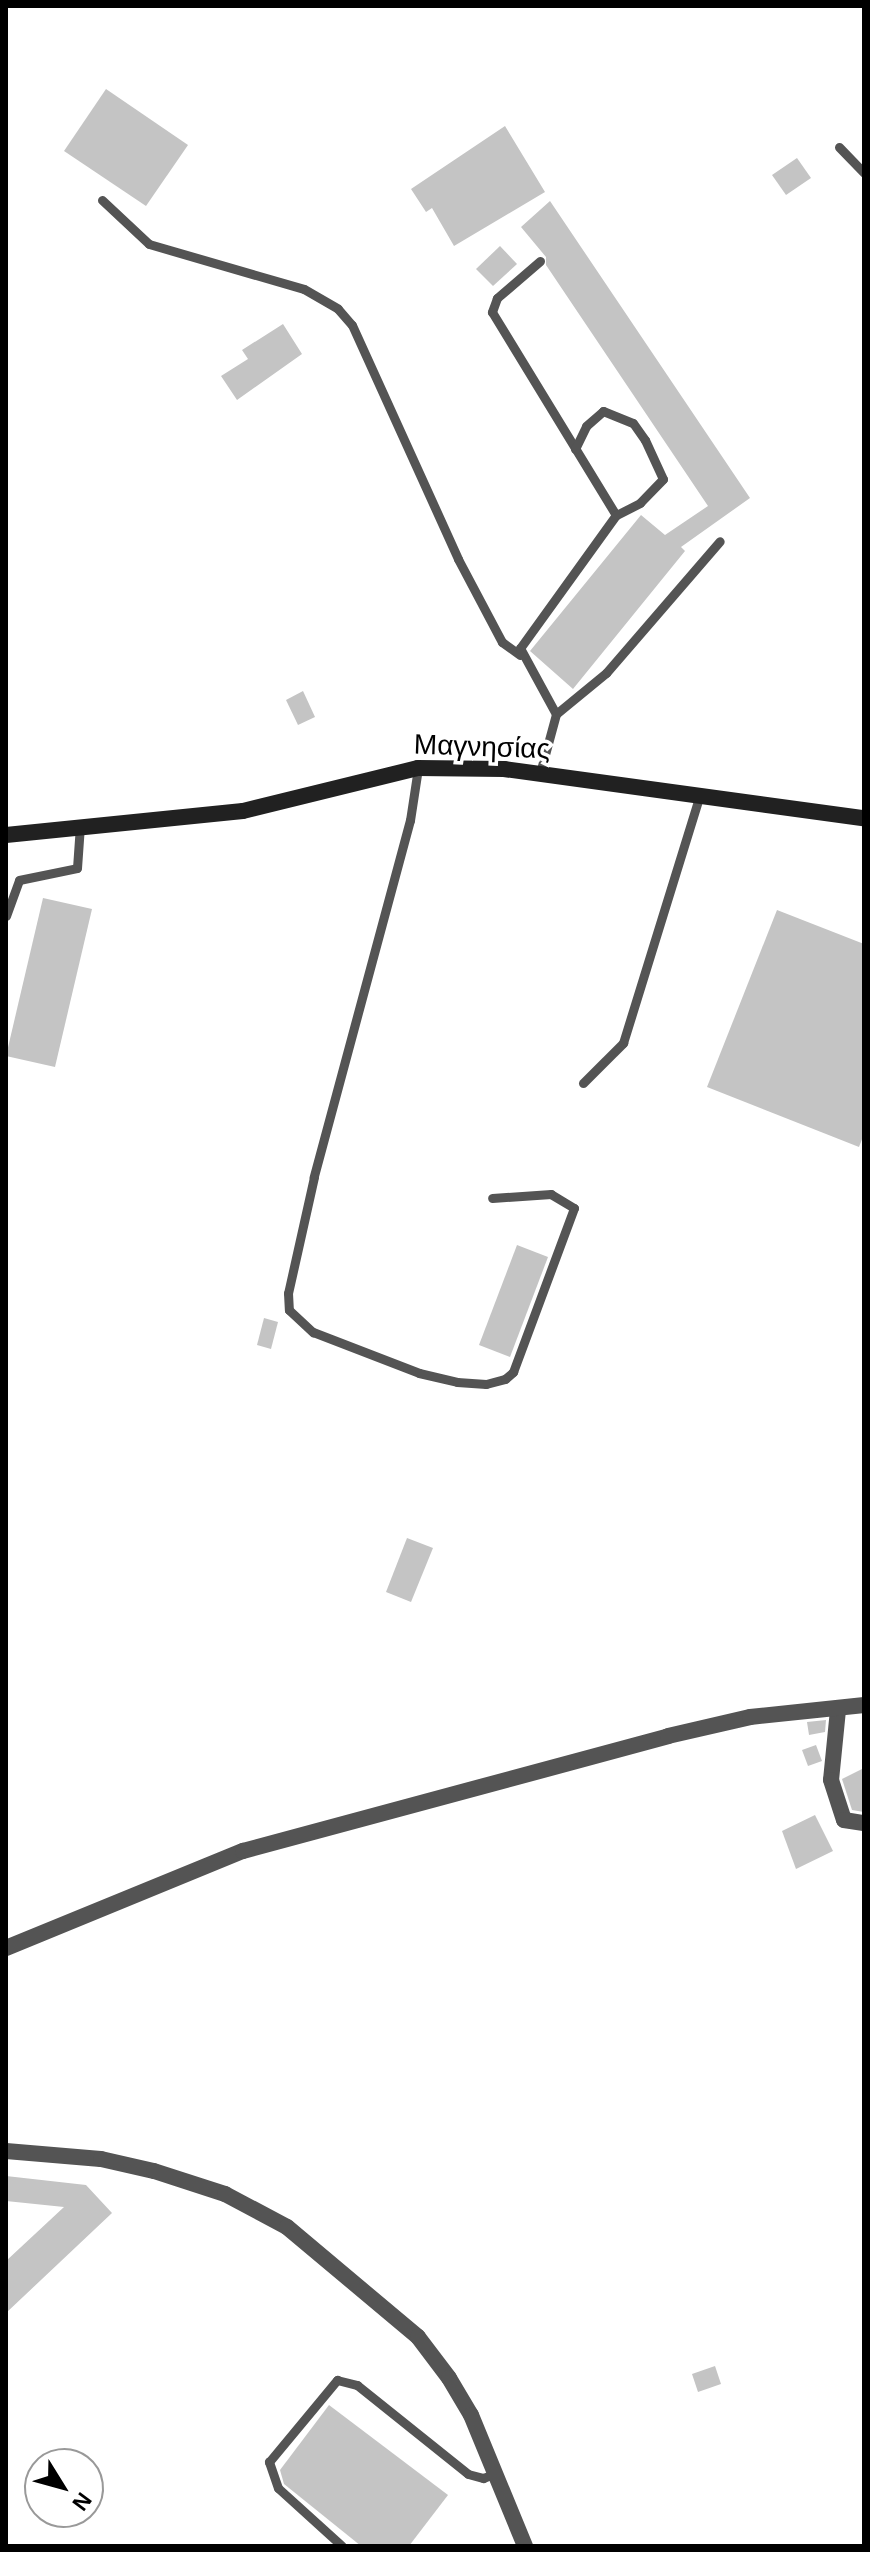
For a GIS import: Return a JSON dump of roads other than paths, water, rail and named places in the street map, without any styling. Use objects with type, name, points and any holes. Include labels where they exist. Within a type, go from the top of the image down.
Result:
[{"type":"street","name":"Μαγνησίας","points":[[6,835],[243,811],[418,768],[540,773],[864,818]]},
{"type":"street","points":[[6,1948],[243,1851],[668,1736],[750,1717],[864,1705]]},
{"type":"street","points":[[838,1710],[831,1780],[844,1820],[864,1823]]},
{"type":"street","points":[[6,2151],[101,2159],[154,2171],[225,2194],[287,2227],[418,2337],[471,2415],[525,2546]]},
{"type":"lane","points":[[839,147],[864,173]]},
{"type":"lane","points":[[102,200],[149,244],[304,289],[338,309],[352,325],[458,559],[502,642],[520,655],[556,714]]},
{"type":"lane","points":[[540,261],[497,298],[492,312],[616,515]]},
{"type":"lane","points":[[520,655],[616,515],[640,503],[663,479],[645,440],[633,423],[603,411],[586,426],[575,449]]},
{"type":"lane","points":[[540,773],[556,714],[606,673],[720,541]]},
{"type":"lane","points":[[418,768],[398,866],[314,1177],[288,1293],[289,1310],[313,1332],[419,1373],[486,1384],[505,1379],[513,1372],[574,1208],[551,1194],[492,1198]]},
{"type":"lane","points":[[583,1083],[623,1043],[699,797]]},
{"type":"lane","points":[[6,916],[19,880],[77,868],[80,829]]},
{"type":"lane","points":[[342,2546],[278,2488],[269,2462],[337,2380],[357,2385],[468,2474],[483,2478],[497,2473]]}]
